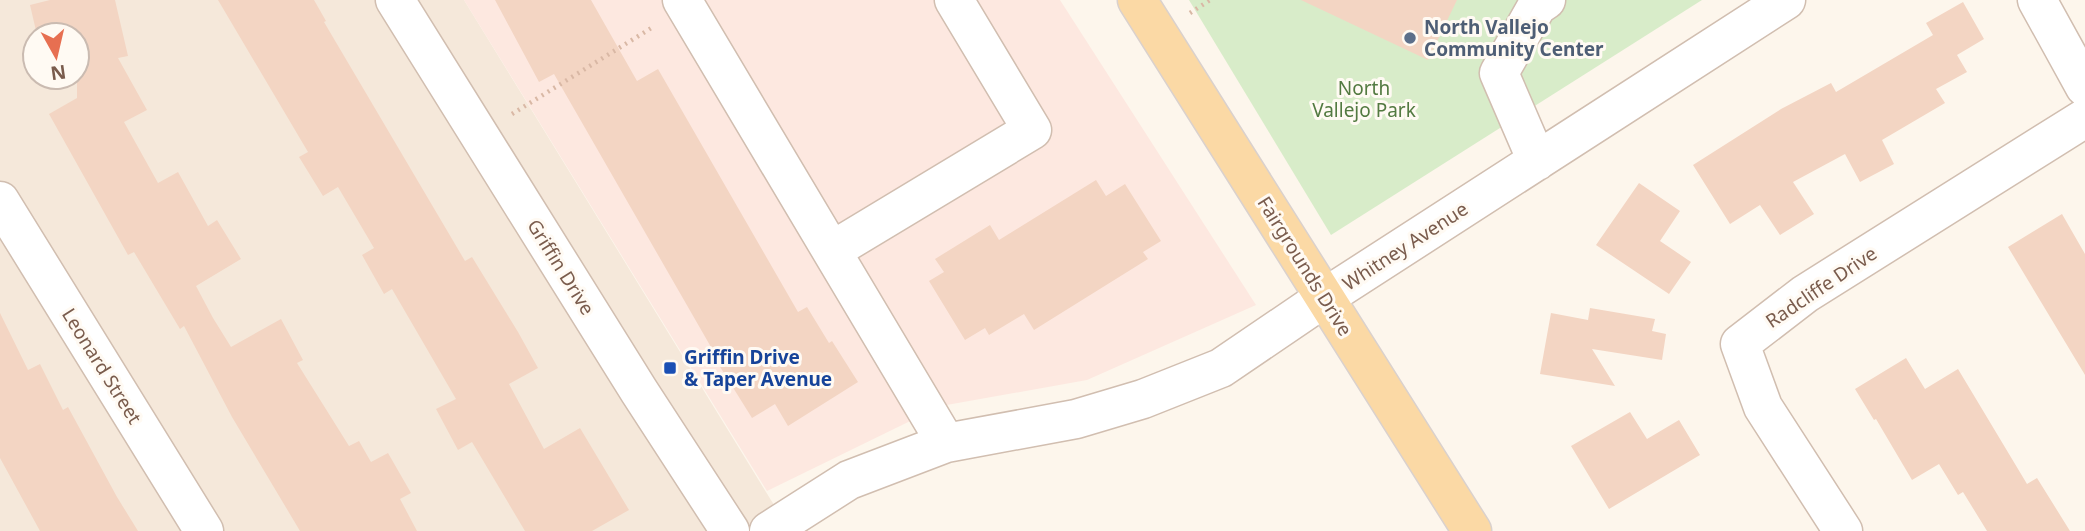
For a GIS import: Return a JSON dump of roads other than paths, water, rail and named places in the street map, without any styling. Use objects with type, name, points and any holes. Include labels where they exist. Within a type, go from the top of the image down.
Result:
[{"type":"main road","name":"Fairgrounds Drive","points":[[1137,0],[1472,531]]},
{"type":"street","name":"Griffin Drive","points":[[395,0],[639,391],[730,531]]},
{"type":"street","points":[[832,250],[1032,130],[954,0]]},
{"type":"street","points":[[1537,161],[1499,73],[1537,6],[1546,0]]},
{"type":"street","name":"Whitney Avenue","points":[[769,531],[849,480],[946,443],[1076,419],[1143,399],[1221,368],[1786,0]]},
{"type":"street","points":[[2037,0],[2085,87]]},
{"type":"street","points":[[684,3],[946,443]]},
{"type":"street","name":"Radcliffe Drive","points":[[1843,531],[1763,407],[1740,344],[1805,294],[2085,118]]},
{"type":"street","name":"Leonard Street","points":[[0,201],[204,531]]},
{"type":"place","name":"North Vallejo Community Center","points":[[1410,38]]},
{"type":"place","name":"Griffin Drive & Taper Avenue","points":[[670,368]]},
{"type":"park label","name":"North Vallejo Park","points":[[1364,99]]}]
